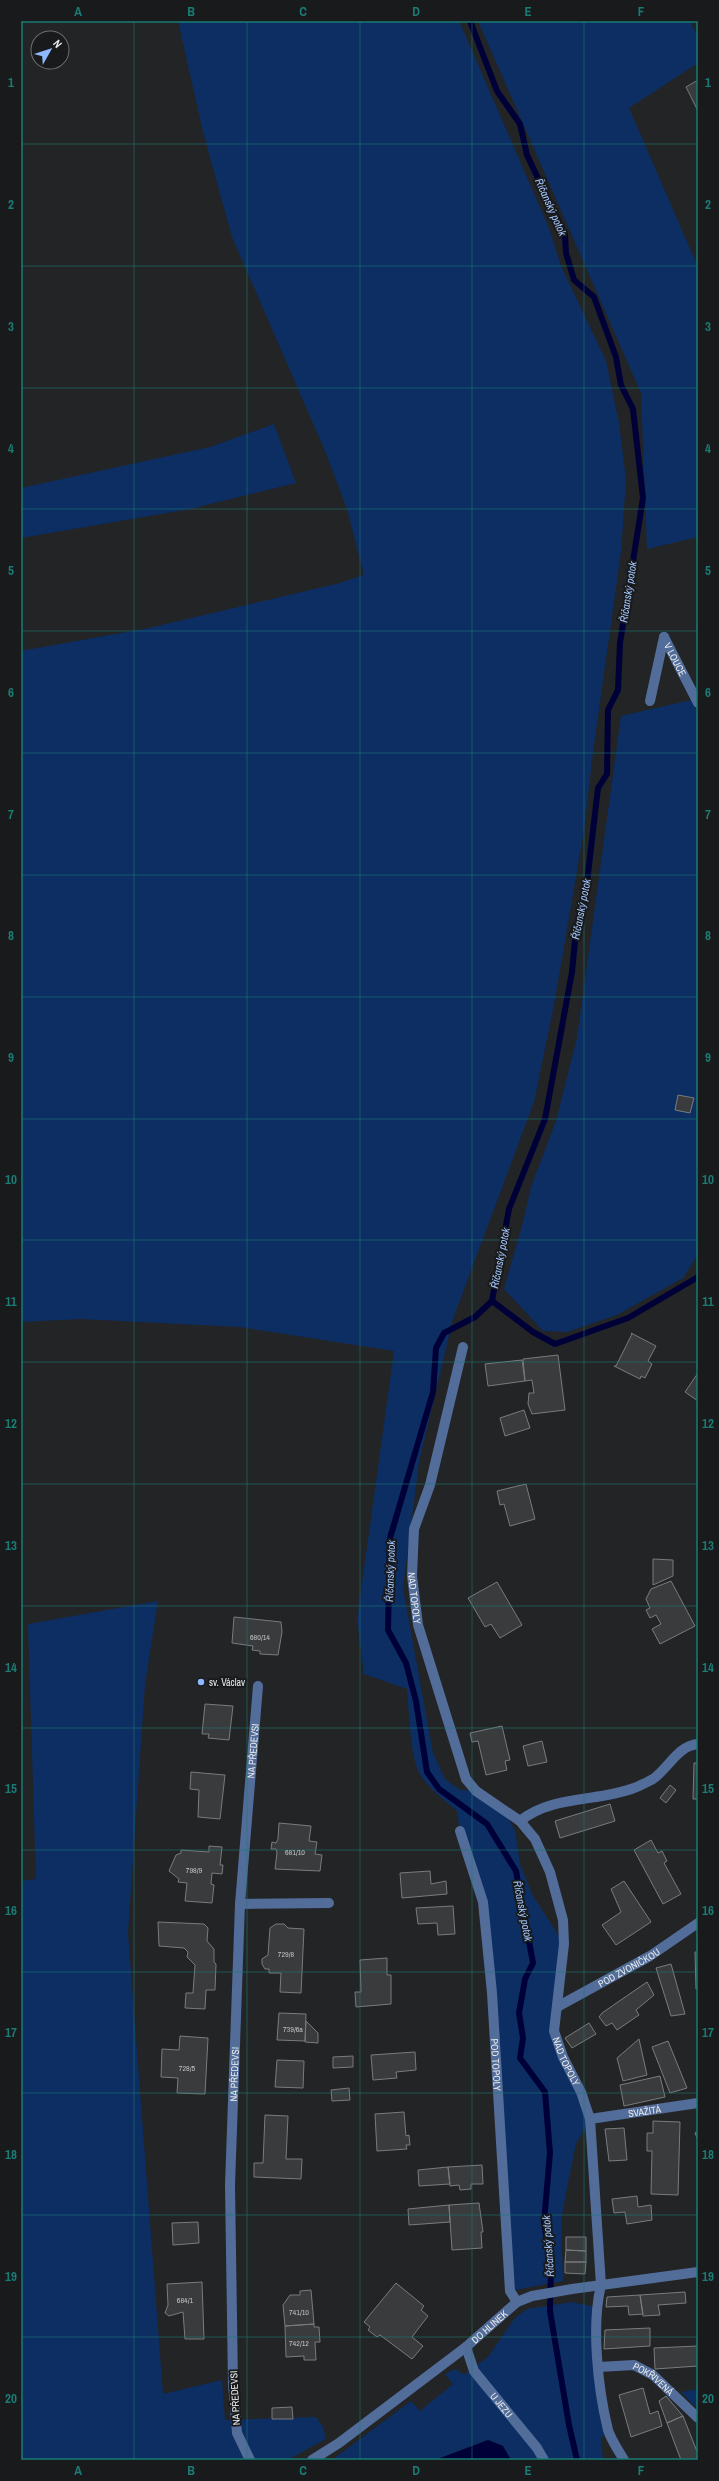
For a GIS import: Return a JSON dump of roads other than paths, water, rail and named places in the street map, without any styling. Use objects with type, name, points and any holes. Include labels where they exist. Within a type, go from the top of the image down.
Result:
[{"type":"street","name":"V LOUCE","points":[[650,701],[664,637],[698,703]]},
{"type":"street","name":"NAD TOPOLY","points":[[463,1347],[430,1485],[414,1529],[412,1576],[418,1625],[466,1778],[476,1791],[520,1821],[535,1839],[550,1872],[563,1920],[564,1944],[554,2032],[562,2057],[580,2092],[590,2119],[601,2285]]},
{"type":"street","name":"NA PŘEDEVSI","points":[[250,2460],[237,2433],[233,2368],[230,2185],[240,1904],[258,1686]]},
{"type":"street","points":[[520,1821],[528,1815],[552,1806],[633,1789],[654,1778],[679,1752],[698,1744]]},
{"type":"street","name":"POD TOPOLY","points":[[460,1830],[483,1902],[492,1993],[510,2291],[516,2302]]},
{"type":"street","points":[[240,1904],[329,1903]]},
{"type":"street","name":"POD ZVONIČKOU","points":[[557,2007],[650,1956],[698,1923]]},
{"type":"street","name":"SVAŽITÁ","points":[[590,2119],[698,2103]]},
{"type":"street","name":"DO HLINEK","points":[[312,2460],[339,2443],[466,2346],[516,2302],[532,2296],[572,2289],[698,2272]]},
{"type":"street","points":[[601,2285],[596,2306],[599,2367],[609,2432],[624,2460]]},
{"type":"street","name":"U JEZU","points":[[466,2346],[474,2372],[537,2448],[544,2460]]},
{"type":"street","name":"POKŘIVENÁ","points":[[599,2367],[634,2365],[653,2375],[698,2418]]},
{"type":"waterway","name":"Říčanský potok","points":[[470,21],[497,91],[520,124],[527,155],[565,235],[566,253],[574,280],[594,297],[616,357],[621,385],[633,409],[643,498],[620,643],[618,690],[608,710],[607,774],[598,788],[586,891],[576,930],[572,972],[545,1119],[509,1209],[492,1301],[475,1317],[444,1333],[436,1348],[433,1392],[390,1538],[388,1630],[406,1663],[416,1701],[427,1772],[439,1789],[487,1824],[516,1871],[533,1963],[525,1979],[519,2013],[523,2038],[520,2058],[545,2092],[550,2153],[544,2222],[551,2267],[550,2311],[569,2425],[577,2460]]},
{"type":"waterway","points":[[492,1301],[533,1332],[555,1344],[628,1318],[698,1277]]},
{"type":"place","name":"sv. Václav","points":[[201,1682]]}]
